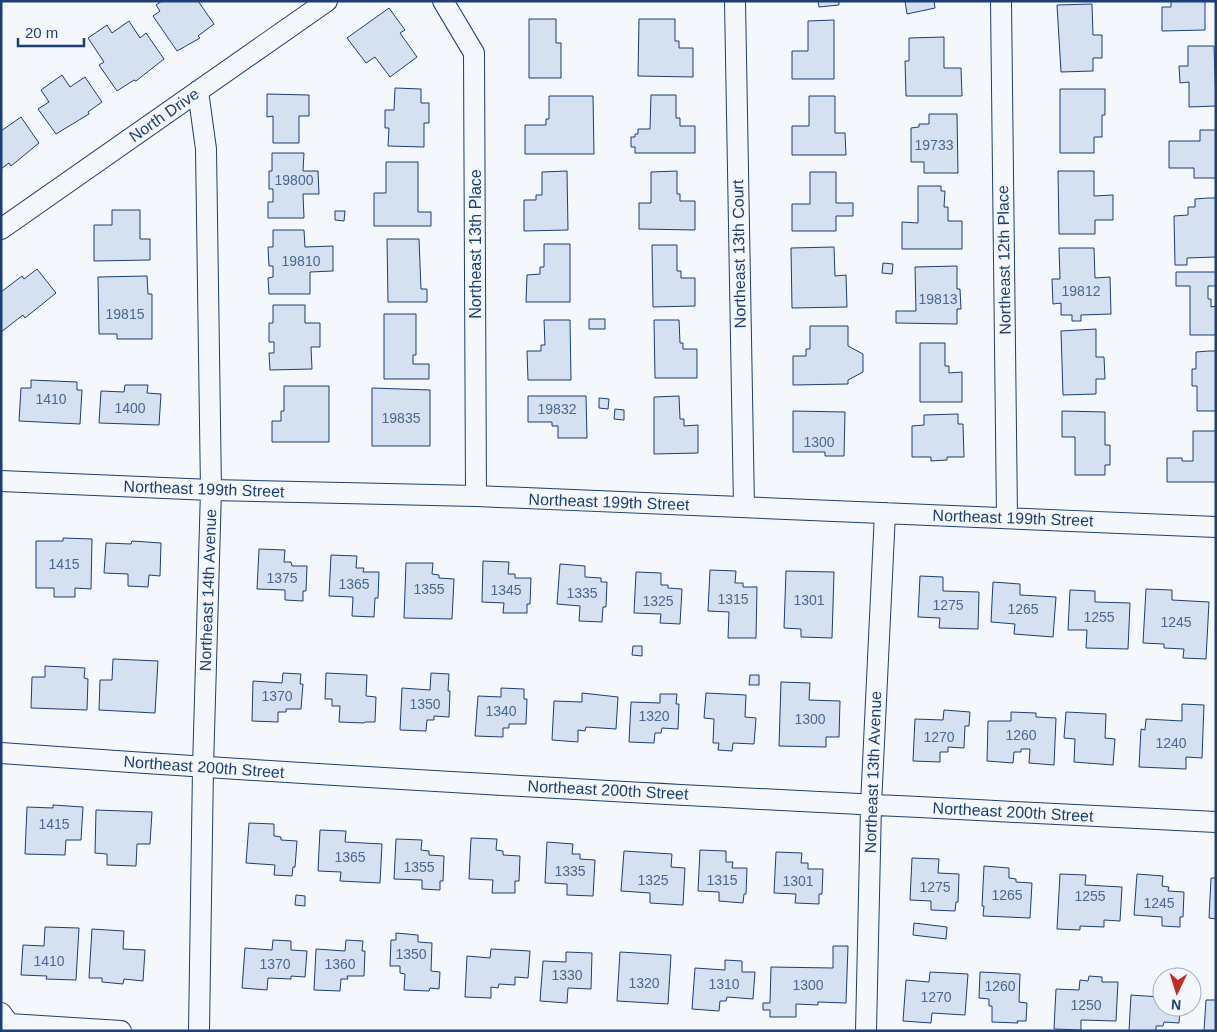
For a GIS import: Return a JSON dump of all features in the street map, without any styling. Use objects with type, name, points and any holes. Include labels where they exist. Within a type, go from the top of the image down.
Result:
[{"type":"street","name":"North Drive","points":[[1,229],[327,1]]},
{"type":"street","name":"Northeast 13th Place","points":[[443,1],[474,53],[476,496]]},
{"type":"street","name":"Northeast 13th Court","points":[[735,1],[744,507]]},
{"type":"street","name":"Northeast 12th Place","points":[[1001,1],[1007,518]]},
{"type":"street","name":"Northeast 14th Avenue","points":[[198,91],[206,149],[211,490],[203,768],[199,1031]]},
{"type":"street","name":"Northeast 199th Street","points":[[1,481],[211,490],[476,496],[1216,527]]},
{"type":"street","name":"Northeast 13th Avenue","points":[[866,1031],[871,805],[885,513]]},
{"type":"street","name":"Northeast 200th Street","points":[[1,753],[203,768],[1216,822]]},
{"type":"street","points":[[5,1019],[121,1031]]},
{"type":"building","points":[[162,1],[198,1],[214,24],[198,36],[200,38],[177,51],[153,16],[160,11],[156,5]]},
{"type":"building","points":[[818,1],[839,1],[839,5],[819,7]]},
{"type":"building","points":[[905,1],[934,1],[935,8],[907,14]]},
{"type":"building","points":[[1171,1],[1205,1],[1205,30],[1162,31],[1162,7],[1171,7]]},
{"type":"building","points":[[1092,4],[1093,35],[1102,35],[1102,58],[1093,58],[1093,71],[1061,72],[1057,5]]},
{"type":"building","points":[[389,8],[405,30],[400,33],[417,57],[390,77],[375,57],[366,63],[347,38]]},
{"type":"building","points":[[529,19],[556,19],[556,43],[561,43],[561,78],[529,78]]},
{"type":"building","points":[[639,19],[675,19],[675,41],[679,41],[679,48],[693,48],[693,77],[638,76]]},
{"type":"building","points":[[834,20],[834,79],[792,79],[792,51],[808,51],[808,21]]},
{"type":"building","points":[[129,21],[140,38],[146,33],[164,59],[136,81],[134,80],[117,91],[99,65],[104,62],[88,38],[107,25],[112,33]]},
{"type":"building","points":[[944,37],[944,68],[961,68],[962,96],[906,96],[905,61],[909,61],[909,38]]},
{"type":"building","points":[[1188,46],[1214,46],[1216,106],[1189,107],[1189,82],[1180,83],[1179,66],[1188,66]]},
{"type":"building","points":[[62,75],[70,87],[85,77],[102,102],[88,112],[89,114],[56,134],[38,109],[49,102],[41,90]]},
{"type":"building","points":[[395,88],[421,89],[421,103],[429,103],[429,123],[424,123],[424,147],[388,146],[389,128],[385,128],[385,110],[394,110]]},
{"type":"building","points":[[1060,89],[1105,89],[1105,115],[1102,115],[1102,137],[1094,137],[1094,153],[1060,153]]},
{"type":"building","points":[[267,94],[309,95],[309,116],[299,116],[299,143],[273,143],[273,116],[267,117]]},
{"type":"building","points":[[651,95],[676,95],[676,118],[680,118],[680,126],[695,126],[695,153],[635,153],[635,147],[631,147],[631,137],[635,137],[635,134],[638,134],[638,129],[650,129]]},
{"type":"building","points":[[549,96],[593,96],[594,154],[525,154],[525,125],[546,125],[546,119],[549,119]]},
{"type":"building","points":[[809,96],[835,96],[835,133],[845,133],[846,155],[792,155],[792,126],[809,126]]},
{"type":"building","points":[[929,114],[957,114],[958,173],[924,173],[924,162],[911,162],[911,128],[919,127],[919,124],[929,124]]},
{"type":"building","points":[[21,117],[39,143],[11,166],[9,163],[1,169],[1,131]]},
{"type":"building","points":[[1200,130],[1216,130],[1216,178],[1194,178],[1194,168],[1169,168],[1169,141],[1200,141]]},
{"type":"building","points":[[272,153],[304,153],[303,171],[318,171],[319,194],[303,194],[304,218],[268,218],[268,202],[273,202],[273,189],[269,189]]},
{"type":"building","points":[[386,162],[418,162],[418,212],[431,212],[431,226],[374,226],[374,193],[386,193]]},
{"type":"building","points":[[567,171],[568,230],[524,231],[524,200],[536,200],[536,195],[542,195],[542,172]]},
{"type":"building","points":[[677,171],[677,194],[680,194],[680,201],[695,201],[695,230],[639,229],[639,203],[651,203],[651,172]]},
{"type":"building","points":[[1058,171],[1094,171],[1094,196],[1113,195],[1113,220],[1095,220],[1095,234],[1059,234]]},
{"type":"building","points":[[810,172],[836,172],[836,203],[853,203],[853,216],[836,216],[836,231],[792,231],[792,204],[810,204]]},
{"type":"building","points":[[918,186],[941,186],[941,191],[945,191],[944,207],[948,207],[948,221],[962,221],[962,249],[902,249],[902,222],[918,223]]},
{"type":"building","points":[[1216,198],[1216,257],[1187,258],[1187,265],[1175,265],[1174,216],[1188,215],[1188,207],[1195,207],[1195,199]]},
{"type":"building","points":[[112,210],[140,210],[140,239],[150,239],[150,260],[94,261],[94,225],[112,225]]},
{"type":"building","points":[[335,211],[345,211],[344,221],[335,220]]},
{"type":"building","points":[[273,230],[304,230],[305,247],[333,246],[333,271],[310,272],[310,294],[269,294],[268,278],[273,277],[273,266],[269,266],[268,247],[273,247]]},
{"type":"building","points":[[387,239],[419,239],[421,289],[427,289],[427,302],[388,302]]},
{"type":"building","points":[[544,244],[570,244],[570,302],[526,302],[527,275],[540,274],[540,267],[544,267]]},
{"type":"building","points":[[652,245],[677,245],[677,271],[681,271],[681,278],[695,278],[695,306],[653,307]]},
{"type":"building","points":[[834,247],[835,276],[846,275],[847,307],[792,308],[791,248]]},
{"type":"building","points":[[1059,248],[1094,248],[1095,278],[1110,277],[1111,314],[1081,315],[1081,321],[1072,321],[1072,315],[1061,315],[1061,303],[1053,304],[1052,279],[1060,279]]},
{"type":"building","points":[[883,263],[893,264],[892,274],[882,273]]},
{"type":"building","points":[[957,266],[957,289],[960,289],[961,309],[957,309],[957,324],[896,323],[896,311],[916,311],[915,267]]},
{"type":"building","points":[[37,269],[56,293],[25,318],[23,315],[1,332],[1,292],[22,276],[24,279]]},
{"type":"building","points":[[1176,272],[1216,272],[1216,286],[1208,286],[1208,299],[1211,299],[1211,307],[1216,306],[1216,335],[1190,335],[1190,286],[1176,286]]},
{"type":"building","points":[[147,276],[148,294],[152,294],[152,339],[117,339],[117,334],[99,334],[98,277]]},
{"type":"building","points":[[273,305],[305,305],[305,323],[320,323],[320,347],[311,347],[312,369],[270,370],[269,353],[274,353],[274,342],[269,342],[269,323],[273,323]]},
{"type":"building","points":[[384,314],[416,314],[416,355],[413,355],[413,364],[429,364],[429,379],[384,379]]},
{"type":"building","points":[[589,319],[605,319],[605,329],[589,329]]},
{"type":"building","points":[[544,320],[570,320],[571,380],[528,380],[527,351],[541,351],[541,345],[545,345]]},
{"type":"building","points":[[654,320],[679,320],[680,343],[683,343],[683,349],[697,349],[697,378],[655,378]]},
{"type":"building","points":[[810,326],[848,326],[848,346],[863,354],[863,372],[848,380],[848,384],[793,385],[793,356],[806,356],[806,349],[810,349]]},
{"type":"building","points":[[1096,329],[1096,357],[1104,357],[1105,379],[1096,379],[1096,394],[1063,395],[1061,331]]},
{"type":"building","points":[[920,343],[945,343],[945,366],[949,366],[949,373],[962,372],[962,402],[920,402]]},
{"type":"building","points":[[1216,351],[1216,411],[1197,411],[1197,386],[1192,386],[1192,369],[1196,369],[1196,352]]},
{"type":"building","points":[[31,380],[77,382],[77,390],[82,390],[80,424],[19,421],[21,388],[31,388]]},
{"type":"building","points":[[125,385],[148,385],[147,393],[161,394],[159,425],[99,423],[101,391],[124,392]]},
{"type":"building","points":[[284,386],[329,386],[329,442],[272,442],[272,421],[281,421],[281,411],[284,411]]},
{"type":"building","points":[[372,388],[430,390],[430,446],[372,446]]},
{"type":"building","points":[[528,396],[586,396],[587,438],[558,438],[558,426],[552,426],[552,422],[528,422]]},
{"type":"building","points":[[679,396],[680,419],[684,419],[684,426],[698,425],[698,453],[654,454],[654,397]]},
{"type":"building","points":[[599,398],[609,399],[608,409],[599,408]]},
{"type":"building","points":[[615,409],[624,410],[624,420],[614,419]]},
{"type":"building","points":[[793,411],[845,412],[844,456],[825,456],[825,452],[793,452]]},
{"type":"building","points":[[1062,411],[1105,412],[1105,445],[1110,445],[1110,465],[1105,465],[1105,475],[1075,475],[1075,437],[1062,437]]},
{"type":"building","points":[[958,414],[958,424],[963,424],[964,457],[947,457],[947,460],[931,461],[931,457],[912,457],[912,426],[924,425],[924,415]]},
{"type":"building","points":[[1193,431],[1216,431],[1216,482],[1167,482],[1167,458],[1182,458],[1182,461],[1193,461]]},
{"type":"building","points":[[63,538],[92,539],[91,589],[75,588],[75,597],[54,597],[54,588],[36,588],[36,541],[63,541]]},
{"type":"building","points":[[132,541],[161,543],[160,576],[149,575],[148,587],[128,586],[128,574],[104,573],[106,543],[131,544]]},
{"type":"building","points":[[259,549],[285,550],[284,562],[291,562],[292,566],[307,566],[306,591],[303,591],[303,601],[285,600],[285,590],[257,589]]},
{"type":"building","points":[[331,555],[357,556],[356,568],[364,568],[363,572],[379,572],[378,598],[375,598],[374,617],[352,616],[353,597],[329,596]]},
{"type":"building","points":[[483,561],[509,562],[508,574],[515,574],[515,578],[531,578],[530,604],[527,604],[527,613],[503,613],[504,603],[482,602]]},
{"type":"building","points":[[406,563],[433,563],[432,574],[439,575],[439,578],[454,579],[452,619],[404,618]]},
{"type":"building","points":[[560,564],[585,566],[585,577],[601,578],[601,582],[607,582],[606,607],[603,607],[602,622],[579,621],[580,606],[557,604]]},
{"type":"building","points":[[710,570],[736,571],[735,583],[743,583],[743,587],[757,587],[756,638],[728,638],[729,612],[708,611]]},
{"type":"building","points":[[786,571],[834,572],[832,638],[801,637],[801,629],[784,628]]},
{"type":"building","points":[[636,572],[661,573],[661,585],[668,585],[668,588],[682,589],[680,624],[660,623],[661,614],[634,613]]},
{"type":"building","points":[[920,576],[943,577],[943,591],[979,592],[978,629],[939,628],[940,618],[918,617]]},
{"type":"building","points":[[993,582],[1020,584],[1020,595],[1056,597],[1053,637],[1014,634],[1015,624],[991,622]]},
{"type":"building","points":[[1146,589],[1172,590],[1172,600],[1209,602],[1206,659],[1183,658],[1184,649],[1164,648],[1164,644],[1143,643]]},
{"type":"building","points":[[1070,590],[1095,591],[1095,602],[1130,603],[1128,649],[1086,648],[1087,630],[1068,630]]},
{"type":"building","points":[[633,646],[642,646],[642,656],[632,655]]},
{"type":"building","points":[[113,659],[158,661],[155,713],[99,710],[100,680],[112,680]]},
{"type":"building","points":[[45,666],[85,668],[84,678],[88,679],[87,710],[31,708],[32,677],[45,677]]},
{"type":"building","points":[[283,673],[301,674],[300,684],[303,684],[301,709],[286,709],[286,712],[278,712],[278,722],[252,721],[253,681],[282,683]]},
{"type":"building","points":[[326,673],[367,675],[366,696],[376,697],[375,722],[339,722],[340,706],[332,706],[332,699],[325,699]]},
{"type":"building","points":[[431,673],[449,674],[449,717],[434,716],[434,720],[427,720],[426,731],[400,730],[402,688],[430,690]]},
{"type":"building","points":[[750,675],[759,675],[759,685],[749,685]]},
{"type":"building","points":[[781,682],[810,683],[809,700],[840,701],[839,737],[826,737],[826,747],[779,746]]},
{"type":"building","points":[[501,688],[524,689],[524,699],[527,699],[526,724],[509,724],[509,728],[503,728],[503,737],[475,736],[478,696],[501,697]]},
{"type":"building","points":[[582,693],[618,697],[616,729],[586,727],[585,731],[578,730],[578,742],[552,740],[554,701],[582,702]]},
{"type":"building","points":[[706,693],[746,695],[745,717],[756,718],[754,744],[733,743],[732,751],[718,750],[719,743],[713,743],[714,719],[704,718]]},
{"type":"building","points":[[660,694],[677,694],[676,704],[679,704],[678,729],[662,728],[661,733],[655,733],[654,743],[629,742],[631,702],[660,703]]},
{"type":"building","points":[[1182,704],[1204,705],[1202,758],[1186,757],[1186,769],[1139,767],[1141,729],[1145,730],[1146,719],[1182,721]]},
{"type":"building","points":[[944,710],[970,712],[969,726],[965,726],[964,748],[948,747],[948,752],[940,752],[940,762],[913,761],[915,719],[943,720]]},
{"type":"building","points":[[1011,712],[1036,713],[1036,717],[1056,718],[1054,765],[1029,763],[1030,749],[1021,749],[1021,752],[1014,752],[1013,763],[987,761],[988,721],[1011,721]]},
{"type":"building","points":[[1066,712],[1106,714],[1105,738],[1115,739],[1113,765],[1074,762],[1075,739],[1064,738]]},
{"type":"building","points":[[53,805],[83,807],[81,840],[66,840],[65,855],[25,854],[27,807],[53,808]]},
{"type":"building","points":[[96,810],[152,812],[150,844],[137,844],[136,866],[107,865],[107,854],[95,853]]},
{"type":"building","points":[[249,823],[274,824],[274,836],[281,837],[281,840],[297,841],[295,867],[293,867],[292,876],[274,875],[275,865],[246,863]]},
{"type":"building","points":[[320,830],[346,831],[345,842],[382,844],[380,883],[340,881],[341,872],[318,871]]},
{"type":"building","points":[[471,838],[497,839],[496,850],[503,851],[503,855],[520,856],[519,881],[515,881],[515,893],[492,893],[493,880],[469,879]]},
{"type":"building","points":[[396,839],[422,840],[421,850],[429,851],[429,855],[444,856],[443,881],[440,881],[440,890],[422,889],[422,880],[394,879]]},
{"type":"building","points":[[547,842],[573,844],[572,854],[580,854],[580,859],[595,860],[593,896],[567,895],[567,884],[545,883]]},
{"type":"building","points":[[700,850],[726,851],[726,862],[733,862],[732,868],[747,868],[746,894],[744,894],[743,903],[719,901],[719,892],[698,891]]},
{"type":"building","points":[[624,851],[672,854],[671,867],[685,868],[683,905],[650,903],[650,893],[621,891]]},
{"type":"building","points":[[776,852],[802,853],[801,863],[808,863],[808,869],[823,869],[822,894],[819,894],[819,904],[795,903],[796,894],[774,893]]},
{"type":"building","points":[[912,858],[939,859],[938,873],[959,874],[958,902],[956,902],[955,911],[931,910],[931,901],[910,900]]},
{"type":"building","points":[[984,866],[1009,868],[1009,878],[1016,879],[1016,882],[1032,883],[1030,918],[983,916]]},
{"type":"building","points":[[1060,874],[1086,875],[1085,885],[1122,887],[1120,921],[1104,920],[1104,927],[1080,926],[1080,930],[1057,929]]},
{"type":"building","points":[[1137,874],[1163,876],[1162,886],[1169,887],[1168,891],[1184,892],[1183,917],[1180,917],[1180,927],[1162,926],[1162,917],[1134,915]]},
{"type":"building","points":[[1211,878],[1216,878],[1216,919],[1209,918]]},
{"type":"building","points":[[296,895],[305,896],[305,906],[295,905]]},
{"type":"building","points":[[914,923],[947,927],[946,939],[913,935]]},
{"type":"building","points":[[45,927],[79,928],[76,980],[46,979],[47,976],[21,975],[23,945],[44,946]]},
{"type":"building","points":[[92,929],[124,931],[123,949],[145,950],[143,981],[124,979],[123,984],[102,982],[102,978],[89,978]]},
{"type":"building","points":[[396,933],[418,935],[418,942],[432,943],[431,971],[440,972],[439,989],[430,988],[429,991],[404,990],[405,974],[400,973],[400,966],[390,966],[391,940],[396,940]]},
{"type":"building","points":[[273,940],[291,941],[291,950],[307,951],[305,977],[291,976],[291,979],[268,978],[267,990],[242,988],[245,948],[272,950]]},
{"type":"building","points":[[346,940],[363,941],[362,951],[365,951],[364,976],[347,976],[348,979],[341,979],[340,991],[314,990],[316,949],[345,951]]},
{"type":"building","points":[[833,946],[848,946],[846,1003],[818,1002],[818,1005],[796,1004],[796,1017],[770,1017],[770,1010],[763,1010],[763,1003],[770,1003],[771,967],[833,968]]},
{"type":"building","points":[[491,949],[530,951],[528,978],[515,977],[515,985],[499,984],[498,988],[491,987],[491,998],[465,997],[467,956],[490,958]]},
{"type":"building","points":[[566,952],[592,953],[591,989],[568,988],[567,1003],[540,1001],[543,961],[566,962]]},
{"type":"building","points":[[620,952],[671,955],[668,1004],[617,1001]]},
{"type":"building","points":[[725,960],[742,961],[742,972],[755,972],[753,999],[727,997],[726,1001],[720,1001],[719,1011],[692,1009],[695,968],[725,970]]},
{"type":"building","points":[[930,972],[968,974],[965,1015],[932,1013],[931,1023],[903,1021],[906,980],[929,982]]},
{"type":"building","points":[[980,972],[1020,974],[1019,1002],[1027,1003],[1026,1021],[1017,1021],[1018,1023],[992,1022],[992,1006],[989,1006],[989,999],[979,998]]},
{"type":"building","points":[[1089,976],[1102,977],[1102,982],[1118,982],[1116,1021],[1081,1020],[1081,1030],[1054,1029],[1056,989],[1079,990],[1080,980],[1088,981]]},
{"type":"building","points":[[1131,995],[1152,996],[1152,1017],[1179,1017],[1179,1023],[1164,1022],[1163,1026],[1156,1026],[1156,1031],[1129,1031]]},
{"type":"building","points":[[1206,1000],[1216,1000],[1216,1031],[1204,1031]]}]
